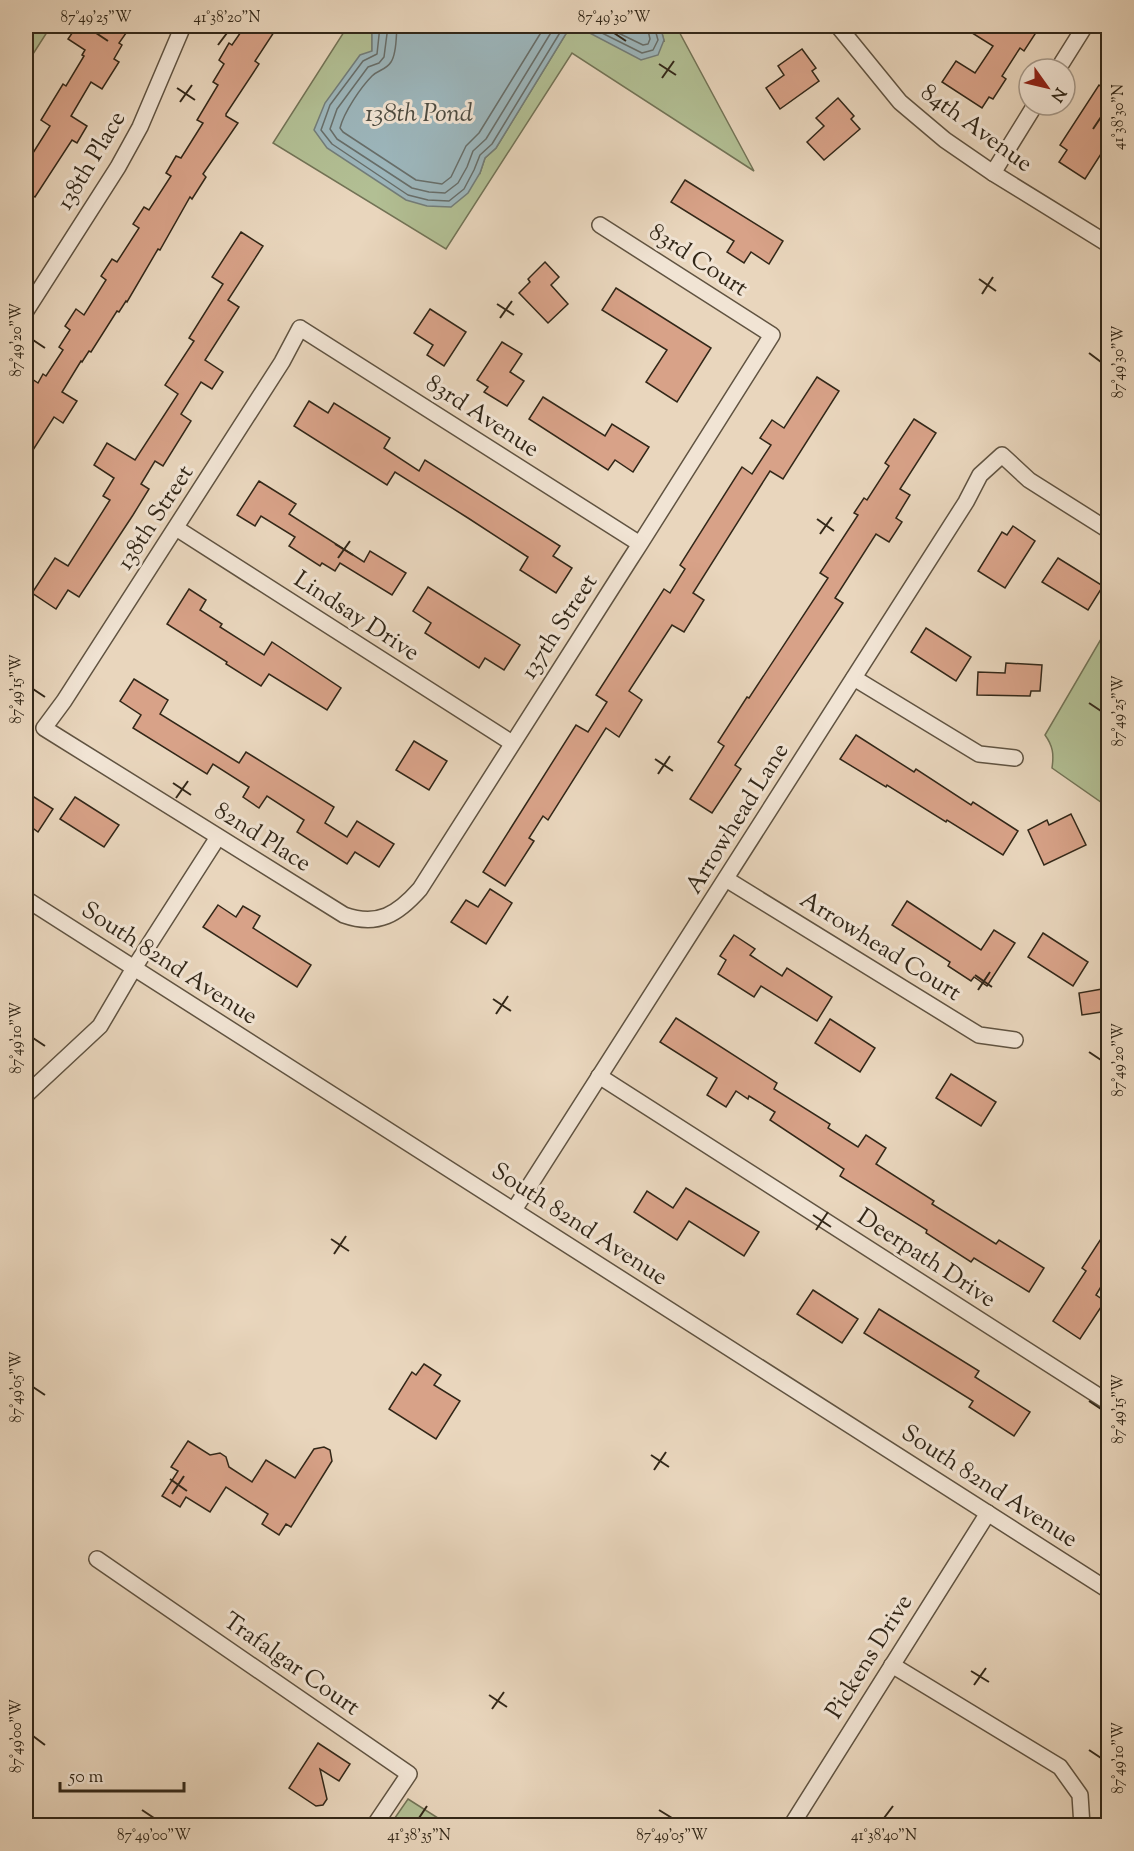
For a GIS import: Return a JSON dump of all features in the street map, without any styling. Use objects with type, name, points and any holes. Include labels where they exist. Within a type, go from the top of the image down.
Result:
[{"type":"street","name":"138th Place","points":[[26,311],[118,167],[140,127],[183,26]]},
{"type":"street","name":"84th Avenue","points":[[838,26],[900,102],[945,140],[1108,244]]},
{"type":"street","points":[[1065,57],[1084,26]]},
{"type":"street","points":[[993,172],[1027,117]]},
{"type":"street","name":"83rd Court","points":[[600,225],[772,335]]},
{"type":"street","name":"138th Street","points":[[44,728],[64,701],[176,528],[282,362],[300,328]]},
{"type":"street","name":"83rd Avenue","points":[[300,328],[640,544]]},
{"type":"street","name":"137th Street","points":[[367,920],[395,912],[420,889],[772,335]]},
{"type":"street","name":"Arrowhead Lane","points":[[514,1210],[966,502],[980,475],[1002,455],[1029,480],[1106,523]]},
{"type":"street","name":"Lindsay Drive","points":[[176,528],[512,744]]},
{"type":"street","points":[[854,678],[980,754],[1015,758]]},
{"type":"street","name":"82nd Place","points":[[44,728],[330,907],[344,915],[367,920]]},
{"type":"street","points":[[26,1095],[100,1026],[134,968],[219,837]]},
{"type":"street","name":"Arrowhead Court","points":[[726,879],[979,1035],[1015,1040]]},
{"type":"street","name":"South 82nd Avenue","points":[[26,899],[1108,1590]]},
{"type":"street","name":"Deerpath Drive","points":[[599,1077],[1106,1396]]},
{"type":"street","name":"Pickens Drive","points":[[791,1826],[988,1513]]},
{"type":"street","name":"Trafalgar Court","points":[[97,1558],[409,1774],[375,1826]]},
{"type":"street","points":[[892,1665],[1060,1767],[1080,1795],[1082,1826]]},
{"type":"green space","points":[[26,26],[51,26],[26,65]]},
{"type":"green space","points":[[335,26],[376,26],[372,30],[372,51],[480,173],[485,158],[496,148],[570,27],[664,41],[660,26],[676,26],[754,171],[572,53],[446,249],[273,143],[344,32]]},
{"type":"green space","points":[[1108,627],[1108,807],[1052,768],[1052,750],[1045,735]]},
{"type":"green space","points":[[408,1799],[449,1825],[390,1825]]},
{"type":"water","name":"138th Pond","points":[[376,26],[660,26],[664,40],[658,55],[641,60],[584,30],[570,27],[496,148],[485,158],[480,173],[468,193],[451,207],[427,206],[406,200],[327,148],[314,130],[325,103],[360,55],[372,51],[372,30]]},
{"type":"building","points":[[77,26],[131,26],[119,43],[122,45],[114,59],[119,62],[102,89],[91,82],[71,116],[87,126],[77,143],[72,140],[35,197],[26,191],[26,164],[50,126],[41,120],[63,84],[66,86],[84,56],[82,55],[85,50],[68,39]]},
{"type":"building","points":[[245,26],[278,26],[255,61],[259,64],[226,114],[238,123],[203,174],[206,177],[192,199],[190,197],[127,302],[119,312],[117,311],[62,392],[77,401],[63,423],[54,417],[26,461],[26,390],[32,379],[38,383],[43,374],[46,376],[63,350],[59,347],[70,330],[65,326],[76,309],[84,315],[106,280],[101,276],[112,259],[117,262],[139,228],[133,224],[144,207],[149,210],[171,176],[166,173],[176,156],[181,158],[203,123],[197,120],[218,85],[213,82],[224,64],[219,60],[229,43],[232,45]]},
{"type":"building","points":[[961,26],[1029,26],[1037,31],[1024,51],[1020,48],[1002,76],[1006,79],[993,99],[989,97],[982,108],[942,82],[956,61],[975,73],[993,46]]},
{"type":"building","points":[[802,49],[816,68],[812,71],[819,81],[780,109],[766,88],[784,75],[778,66]]},
{"type":"building","points":[[1099,85],[1108,92],[1108,143],[1085,179],[1059,162],[1067,150],[1060,145]]},
{"type":"building","points":[[838,98],[854,116],[851,119],[860,129],[824,160],[807,142],[824,126],[816,118]]},
{"type":"building","points":[[685,180],[783,241],[769,264],[751,252],[744,263],[727,252],[734,241],[671,202]]},
{"type":"building","points":[[241,232],[263,246],[228,300],[239,307],[205,360],[223,372],[212,389],[201,382],[181,414],[191,421],[163,466],[155,461],[141,484],[149,489],[133,515],[79,597],[68,590],[56,609],[32,593],[55,558],[68,566],[110,500],[103,496],[114,478],[94,465],[107,443],[135,460],[178,394],[165,385],[194,341],[189,338],[223,284],[212,277]]},
{"type":"building","points":[[545,262],[559,277],[551,285],[568,304],[548,323],[519,293],[530,282],[528,279]]},
{"type":"building","points":[[616,288],[711,348],[677,402],[646,382],[667,350],[602,310]]},
{"type":"building","points":[[430,309],[466,332],[444,366],[427,355],[433,345],[414,333]]},
{"type":"building","points":[[502,342],[522,354],[510,372],[524,381],[507,406],[484,392],[488,387],[477,380]]},
{"type":"building","points":[[817,377],[839,391],[783,479],[770,471],[693,593],[704,600],[684,632],[672,625],[629,691],[642,700],[619,737],[606,728],[548,820],[543,816],[529,838],[534,841],[505,886],[483,872],[576,725],[588,732],[607,702],[596,695],[664,589],[670,593],[685,569],[680,565],[742,467],[752,474],[771,445],[760,438],[772,420],[784,428]]},
{"type":"building","points":[[543,397],[605,436],[612,424],[649,447],[633,472],[615,460],[608,470],[529,419]]},
{"type":"building","points":[[309,401],[328,413],[334,403],[390,438],[384,448],[419,471],[425,460],[560,546],[553,556],[572,568],[556,593],[520,570],[528,557],[468,518],[395,472],[387,485],[294,426]]},
{"type":"building","points":[[914,419],[936,433],[900,489],[910,495],[896,518],[902,522],[889,542],[876,534],[835,598],[843,603],[735,765],[741,769],[712,813],[690,799],[724,746],[718,742],[828,578],[820,573],[858,515],[854,513],[864,498],[867,500],[889,466],[885,463]]},
{"type":"building","points":[[259,481],[296,504],[289,514],[364,562],[370,551],[406,573],[392,595],[340,563],[335,571],[322,563],[320,566],[289,546],[295,537],[261,516],[255,526],[237,515]]},
{"type":"building","points":[[1013,526],[1035,541],[1005,588],[978,571],[1002,532],[1007,535]]},
{"type":"building","points":[[1058,558],[1103,586],[1088,610],[1042,582]]},
{"type":"building","points":[[428,587],[520,645],[504,670],[485,658],[479,668],[425,633],[431,623],[413,611]]},
{"type":"building","points":[[189,589],[206,600],[200,610],[222,624],[220,627],[264,655],[272,642],[341,688],[327,710],[269,674],[261,686],[167,624]]},
{"type":"building","points":[[926,628],[971,657],[956,681],[911,652]]},
{"type":"building","points":[[1006,663],[1042,665],[1040,691],[1031,691],[1030,696],[977,695],[978,672],[1005,673]]},
{"type":"building","points":[[134,679],[168,700],[160,714],[239,763],[246,752],[334,807],[325,823],[347,837],[357,821],[394,844],[379,867],[355,852],[347,864],[297,832],[304,820],[267,796],[259,808],[243,797],[249,787],[213,764],[207,774],[133,728],[141,715],[120,701]]},
{"type":"building","points":[[856,735],[914,772],[916,769],[971,805],[973,802],[1018,831],[1003,855],[840,759]]},
{"type":"building","points":[[414,741],[447,761],[429,790],[396,770]]},
{"type":"building","points":[[26,792],[53,809],[38,832],[26,823]]},
{"type":"building","points":[[75,797],[119,825],[104,847],[60,819]]},
{"type":"building","points":[[1071,814],[1086,845],[1044,865],[1028,830],[1047,820],[1049,825]]},
{"type":"building","points":[[490,889],[512,903],[486,944],[451,922],[466,900],[478,907]]},
{"type":"building","points":[[907,901],[981,950],[994,930],[1015,943],[987,986],[974,977],[971,981],[948,966],[950,962],[892,925]]},
{"type":"building","points":[[218,905],[236,917],[243,906],[260,916],[253,928],[311,965],[297,987],[203,927]]},
{"type":"building","points":[[1043,933],[1088,962],[1073,986],[1028,957]]},
{"type":"building","points":[[734,935],[755,949],[750,955],[782,976],[787,968],[832,997],[817,1021],[761,986],[754,997],[718,974],[726,960],[720,956]]},
{"type":"building","points":[[1108,988],[1108,1011],[1082,1015],[1079,993]]},
{"type":"building","points":[[676,1018],[777,1083],[774,1089],[830,1124],[828,1128],[858,1147],[866,1135],[886,1148],[876,1164],[934,1201],[932,1204],[996,1244],[999,1240],[1044,1268],[1029,1292],[974,1258],[971,1262],[926,1233],[927,1230],[840,1176],[844,1169],[770,1120],[775,1112],[749,1096],[748,1099],[736,1091],[726,1107],[707,1095],[717,1078],[660,1042]]},
{"type":"building","points":[[830,1019],[875,1048],[860,1072],[815,1043]]},
{"type":"building","points":[[951,1074],[996,1102],[981,1126],[936,1098]]},
{"type":"building","points":[[686,1188],[759,1232],[744,1256],[689,1221],[677,1240],[634,1212],[647,1191],[673,1208]]},
{"type":"building","points":[[1108,1228],[1108,1275],[1096,1295],[1105,1301],[1080,1339],[1053,1321],[1086,1271],[1082,1268]]},
{"type":"building","points":[[813,1290],[858,1319],[842,1343],[797,1314]]},
{"type":"building","points":[[879,1309],[979,1371],[975,1377],[1030,1412],[1014,1436],[969,1407],[973,1401],[864,1333]]},
{"type":"building","points":[[424,1364],[441,1375],[434,1385],[460,1401],[436,1439],[389,1409],[412,1372],[416,1375]]},
{"type":"building","points":[[188,1441],[210,1455],[220,1453],[226,1457],[229,1467],[252,1482],[266,1460],[295,1478],[314,1449],[324,1447],[330,1450],[332,1461],[291,1527],[286,1524],[279,1535],[262,1524],[268,1514],[226,1487],[210,1512],[186,1497],[180,1507],[162,1496],[178,1471],[171,1467]]},
{"type":"building","points":[[318,1743],[350,1764],[339,1781],[320,1769],[327,1799],[323,1805],[316,1806],[289,1788]]}]
